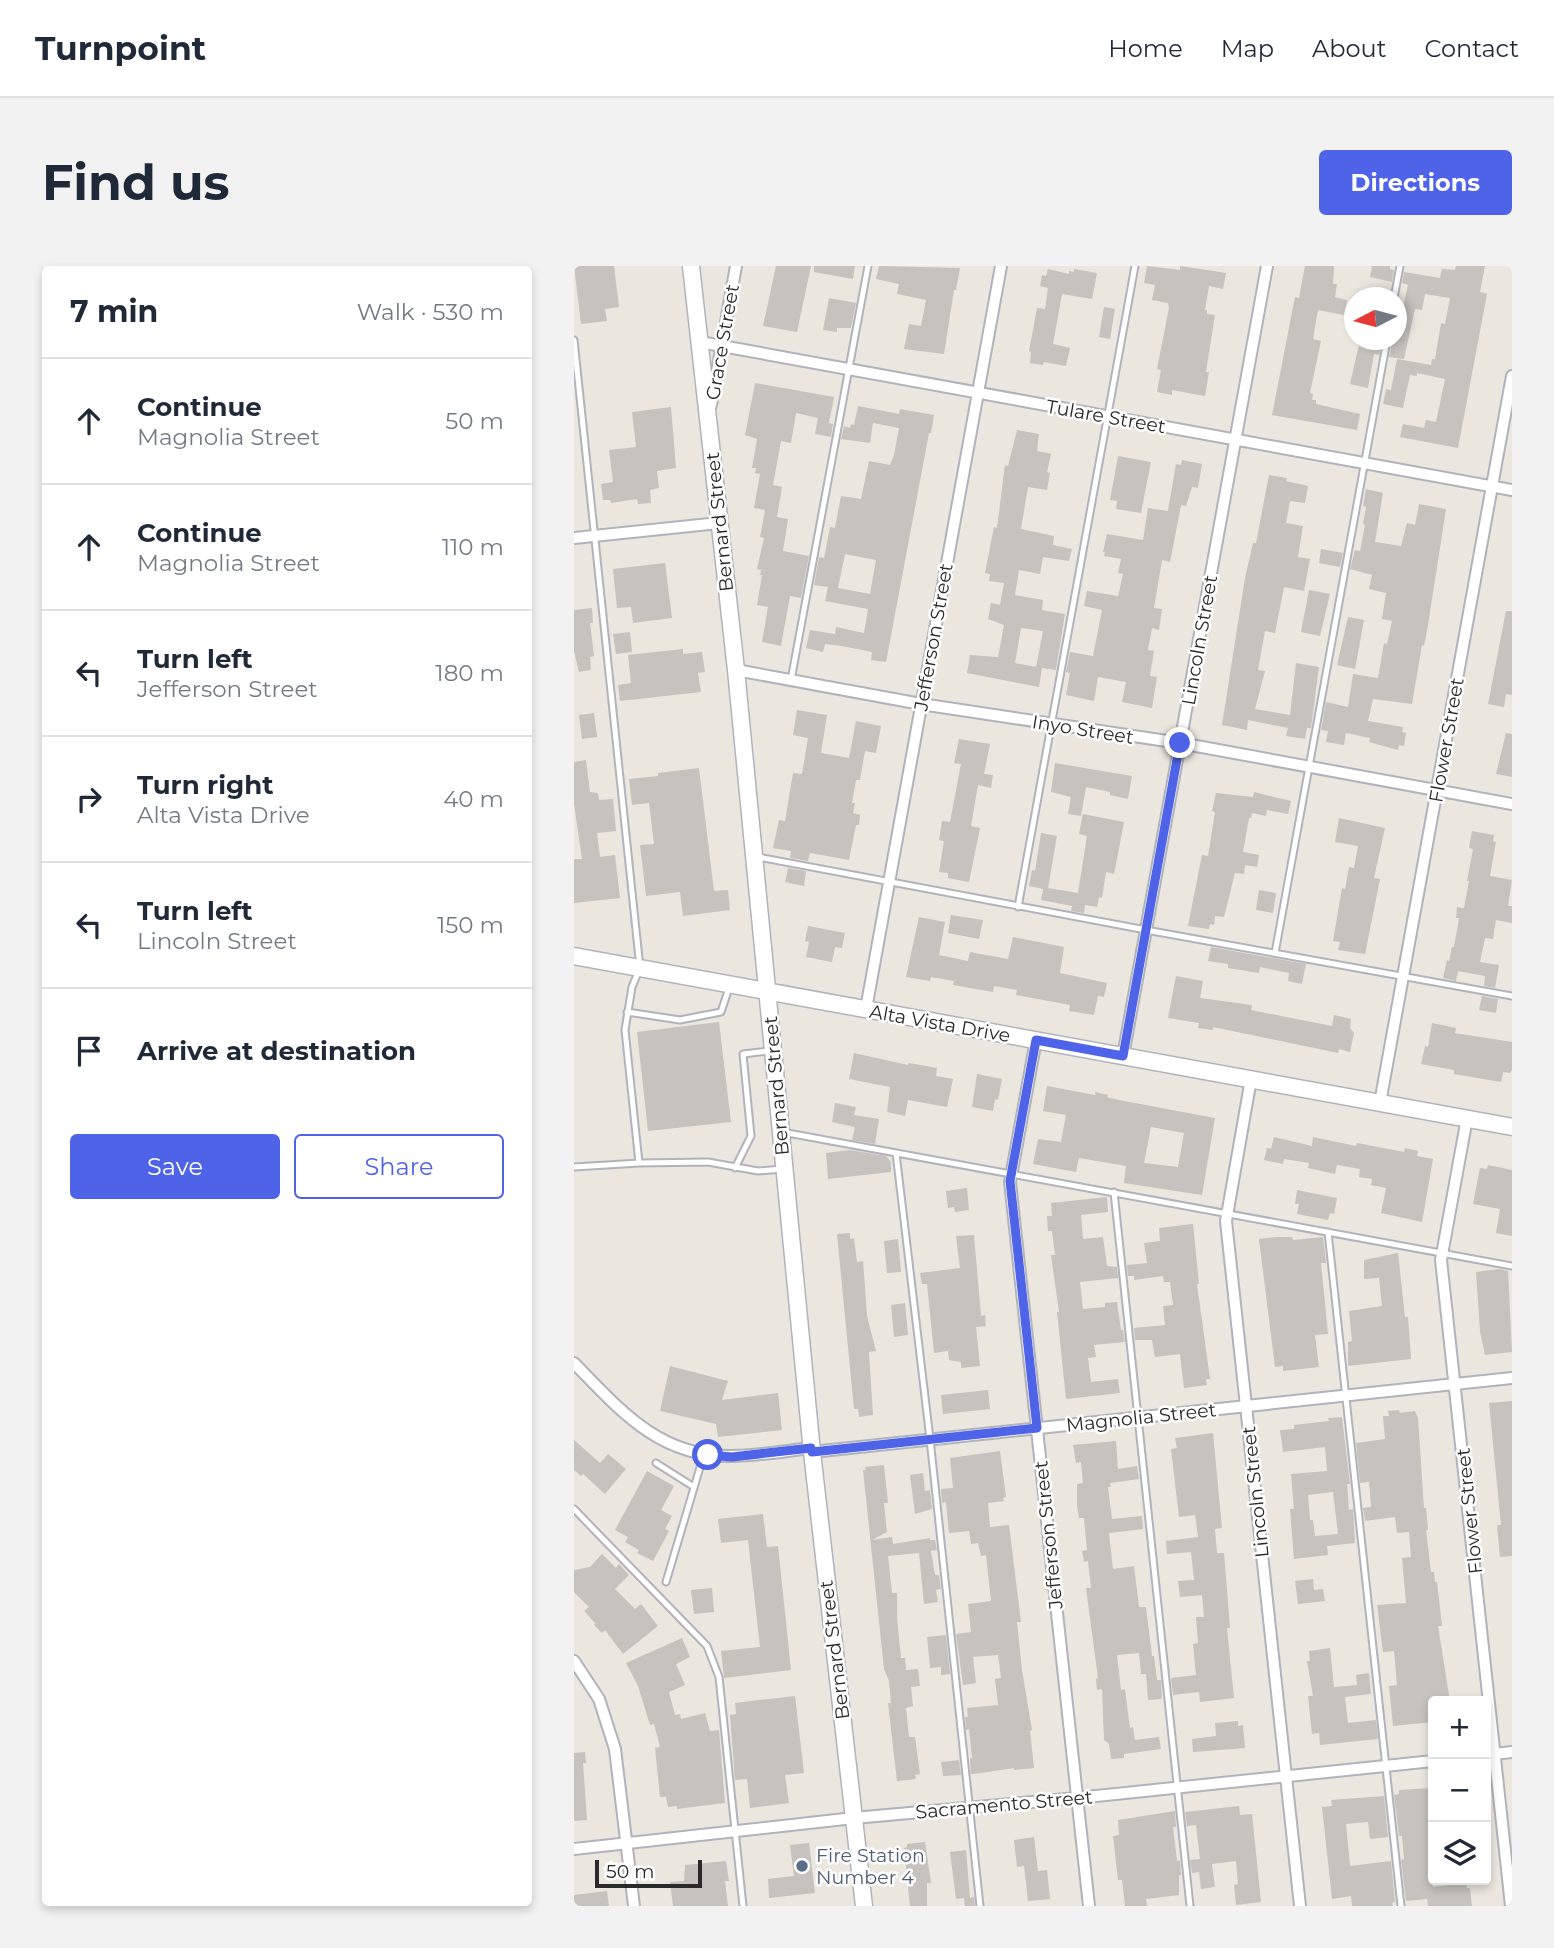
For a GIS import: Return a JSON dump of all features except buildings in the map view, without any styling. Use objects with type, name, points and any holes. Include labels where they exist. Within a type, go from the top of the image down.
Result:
[{"type":"street","name":"Bernard Street","points":[[691,266],[736,670],[811,1450],[864,1906]]},
{"type":"street","name":"Grace Street","points":[[708,418],[736,266]]},
{"type":"street","name":"Jefferson Street","points":[[866,1009],[1001,266]]},
{"type":"street","name":"Lincoln Street","points":[[1123,1056],[1267,266]]},
{"type":"street","name":"Tulare Street","points":[[700,342],[1512,489]]},
{"type":"street","name":"Flower Street","points":[[1380,1103],[1512,376]]},
{"type":"street","points":[[574,538],[719,523]]},
{"type":"street","name":"Inyo Street","points":[[736,670],[920,704],[1180,743],[1512,804]]},
{"type":"street","name":"Alta Vista Drive","points":[[574,956],[1512,1127]]},
{"type":"street","name":"Jefferson Street","points":[[1036,1040],[1010,1181],[1089,1906]]},
{"type":"street","name":"Lincoln Street","points":[[1251,1079],[1226,1221],[1300,1906]]},
{"type":"street","name":"Flower Street","points":[[1467,1118],[1441,1260],[1484,1696]]},
{"type":"street","name":"Magnolia Street","points":[[574,1363],[642,1429],[677,1447],[732,1457],[1138,1418],[1512,1378]]},
{"type":"street","points":[[574,1661],[599,1699],[609,1723],[615,1749],[634,1906]]},
{"type":"street","points":[[1491,1755],[1512,1752]]},
{"type":"street","name":"Flower Street","points":[[1491,1759],[1511,1906]]},
{"type":"street","name":"Sacramento Street","points":[[574,1849],[1428,1761]]},
{"type":"lane","points":[[792,680],[868,266]]},
{"type":"lane","points":[[1018,906],[1135,266]]},
{"type":"lane","points":[[1396,287],[1400,266]]},
{"type":"lane","points":[[574,340],[640,968],[632,987],[625,1030],[639,1163]]},
{"type":"lane","points":[[1275,953],[1385,350]]},
{"type":"lane","points":[[754,856],[1512,996]]},
{"type":"lane","points":[[627,1012],[680,1020],[721,1012],[730,985]]},
{"type":"lane","points":[[735,1168],[751,1136],[743,1054],[773,1051]]},
{"type":"lane","points":[[780,1132],[1512,1266]]},
{"type":"lane","points":[[896,1153],[930,1439],[979,1906]]},
{"type":"lane","points":[[574,1167],[708,1162],[758,1171],[784,1169]]},
{"type":"lane","points":[[1114,1192],[1190,1906]]},
{"type":"lane","points":[[1328,1232],[1401,1906]]},
{"type":"lane","points":[[666,1582],[704,1454]]},
{"type":"lane","points":[[656,1463],[694,1487]]},
{"type":"lane","points":[[574,1508],[707,1646],[719,1677],[743,1906]]},
{"type":"place","name":"Fire Station Number 4","points":[[802,1866]]},
{"type":"route","points":[[708,1455],[732,1457],[811,1448],[812,1452],[1037,1428],[1010,1181],[1036,1040],[1123,1056],[1180,743]]}]
